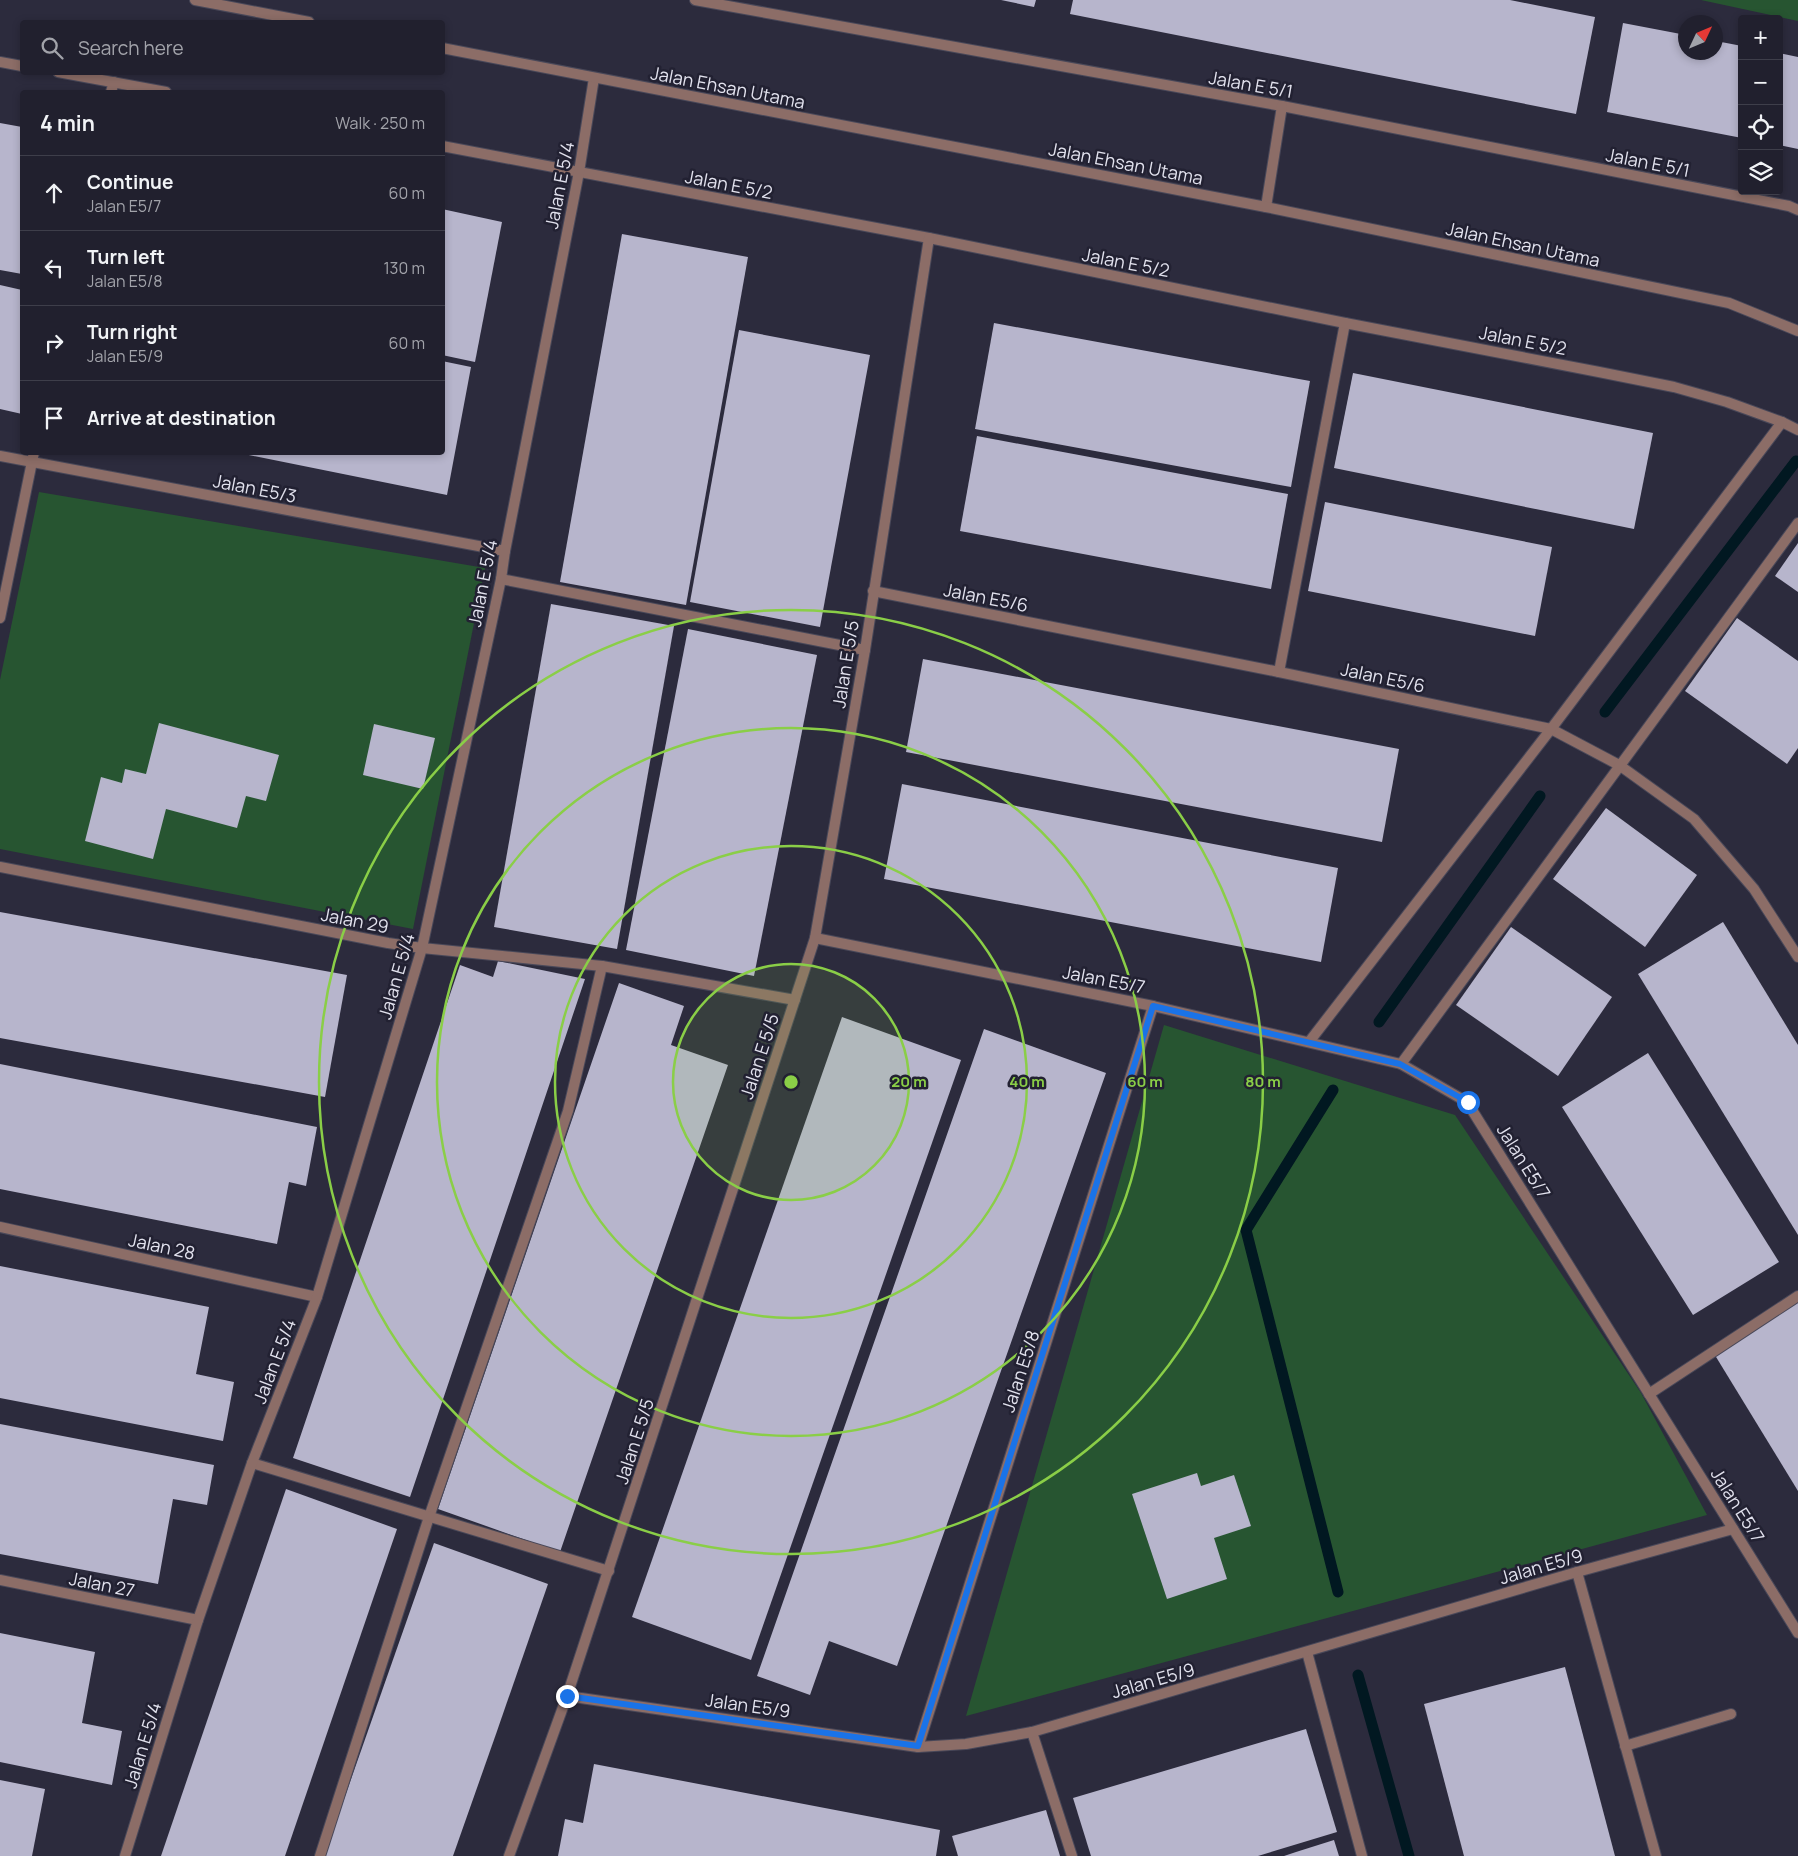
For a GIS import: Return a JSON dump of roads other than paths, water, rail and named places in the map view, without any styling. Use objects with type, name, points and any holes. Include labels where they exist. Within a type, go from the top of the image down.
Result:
[{"type":"street","points":[[195,0],[300,20]]},
{"type":"street","name":"Jalan E 5/1","points":[[695,0],[1282,106],[1779,204],[1798,210]]},
{"type":"street","name":"Jalan Ehsan Utama","points":[[445,49],[1266,207],[1728,303],[1798,331]]},
{"type":"street","points":[[0,62],[20,66]]},
{"type":"street","points":[[69,75],[112,87],[144,90]]},
{"type":"street","name":"Jalan E 5/4","points":[[124,1856],[198,1620],[252,1463],[317,1297],[422,948],[501,579],[504,551],[579,172],[594,78]]},
{"type":"street","points":[[1266,207],[1282,106]]},
{"type":"street","name":"Jalan E 5/2","points":[[445,147],[929,238],[1674,387],[1727,402],[1782,422],[1798,430]]},
{"type":"street","name":"Jalan E 5/5","points":[[509,1856],[567,1696],[609,1571],[815,938],[864,650],[929,238]]},
{"type":"street","points":[[1279,672],[1345,322]]},
{"type":"street","points":[[1309,1042],[1551,729],[1782,422]]},
{"type":"street","name":"Jalan E5/3","points":[[0,456],[33,457],[504,551]]},
{"type":"street","points":[[0,618],[33,457]]},
{"type":"street","points":[[1400,1064],[1798,523]]},
{"type":"street","points":[[501,579],[864,650]]},
{"type":"street","name":"Jalan E5/6","points":[[873,591],[1279,672],[1551,729],[1619,765],[1694,819],[1754,889],[1798,957]]},
{"type":"street","name":"Jalan 29","points":[[0,867],[422,948],[602,966],[795,1000]]},
{"type":"street","name":"Jalan E5/7","points":[[815,938],[1153,1006],[1400,1064],[1468,1102],[1798,1633]]},
{"type":"street","points":[[320,1856],[429,1517],[568,1111],[602,966]]},
{"type":"street","name":"Jalan E5/8","points":[[918,1746],[1153,1006]]},
{"type":"street","name":"Jalan 28","points":[[0,1227],[317,1297]]},
{"type":"street","points":[[1649,1394],[1798,1296]]},
{"type":"street","points":[[252,1463],[609,1571]]},
{"type":"street","name":"Jalan E5/9","points":[[567,1696],[918,1746],[966,1744],[1032,1732],[1577,1572],[1733,1529]]},
{"type":"street","points":[[1577,1572],[1656,1856]]},
{"type":"street","name":"Jalan 27","points":[[0,1580],[198,1620]]},
{"type":"street","points":[[1307,1652],[1362,1856]]},
{"type":"street","points":[[1625,1746],[1731,1714]]},
{"type":"street","points":[[1032,1732],[1072,1856]]},
{"type":"waterway","points":[[1605,712],[1796,461]]},
{"type":"waterway","points":[[1379,1022],[1540,796]]},
{"type":"waterway","points":[[1333,1090],[1246,1230],[1338,1592]]},
{"type":"waterway","points":[[1358,1675],[1409,1856]]}]
